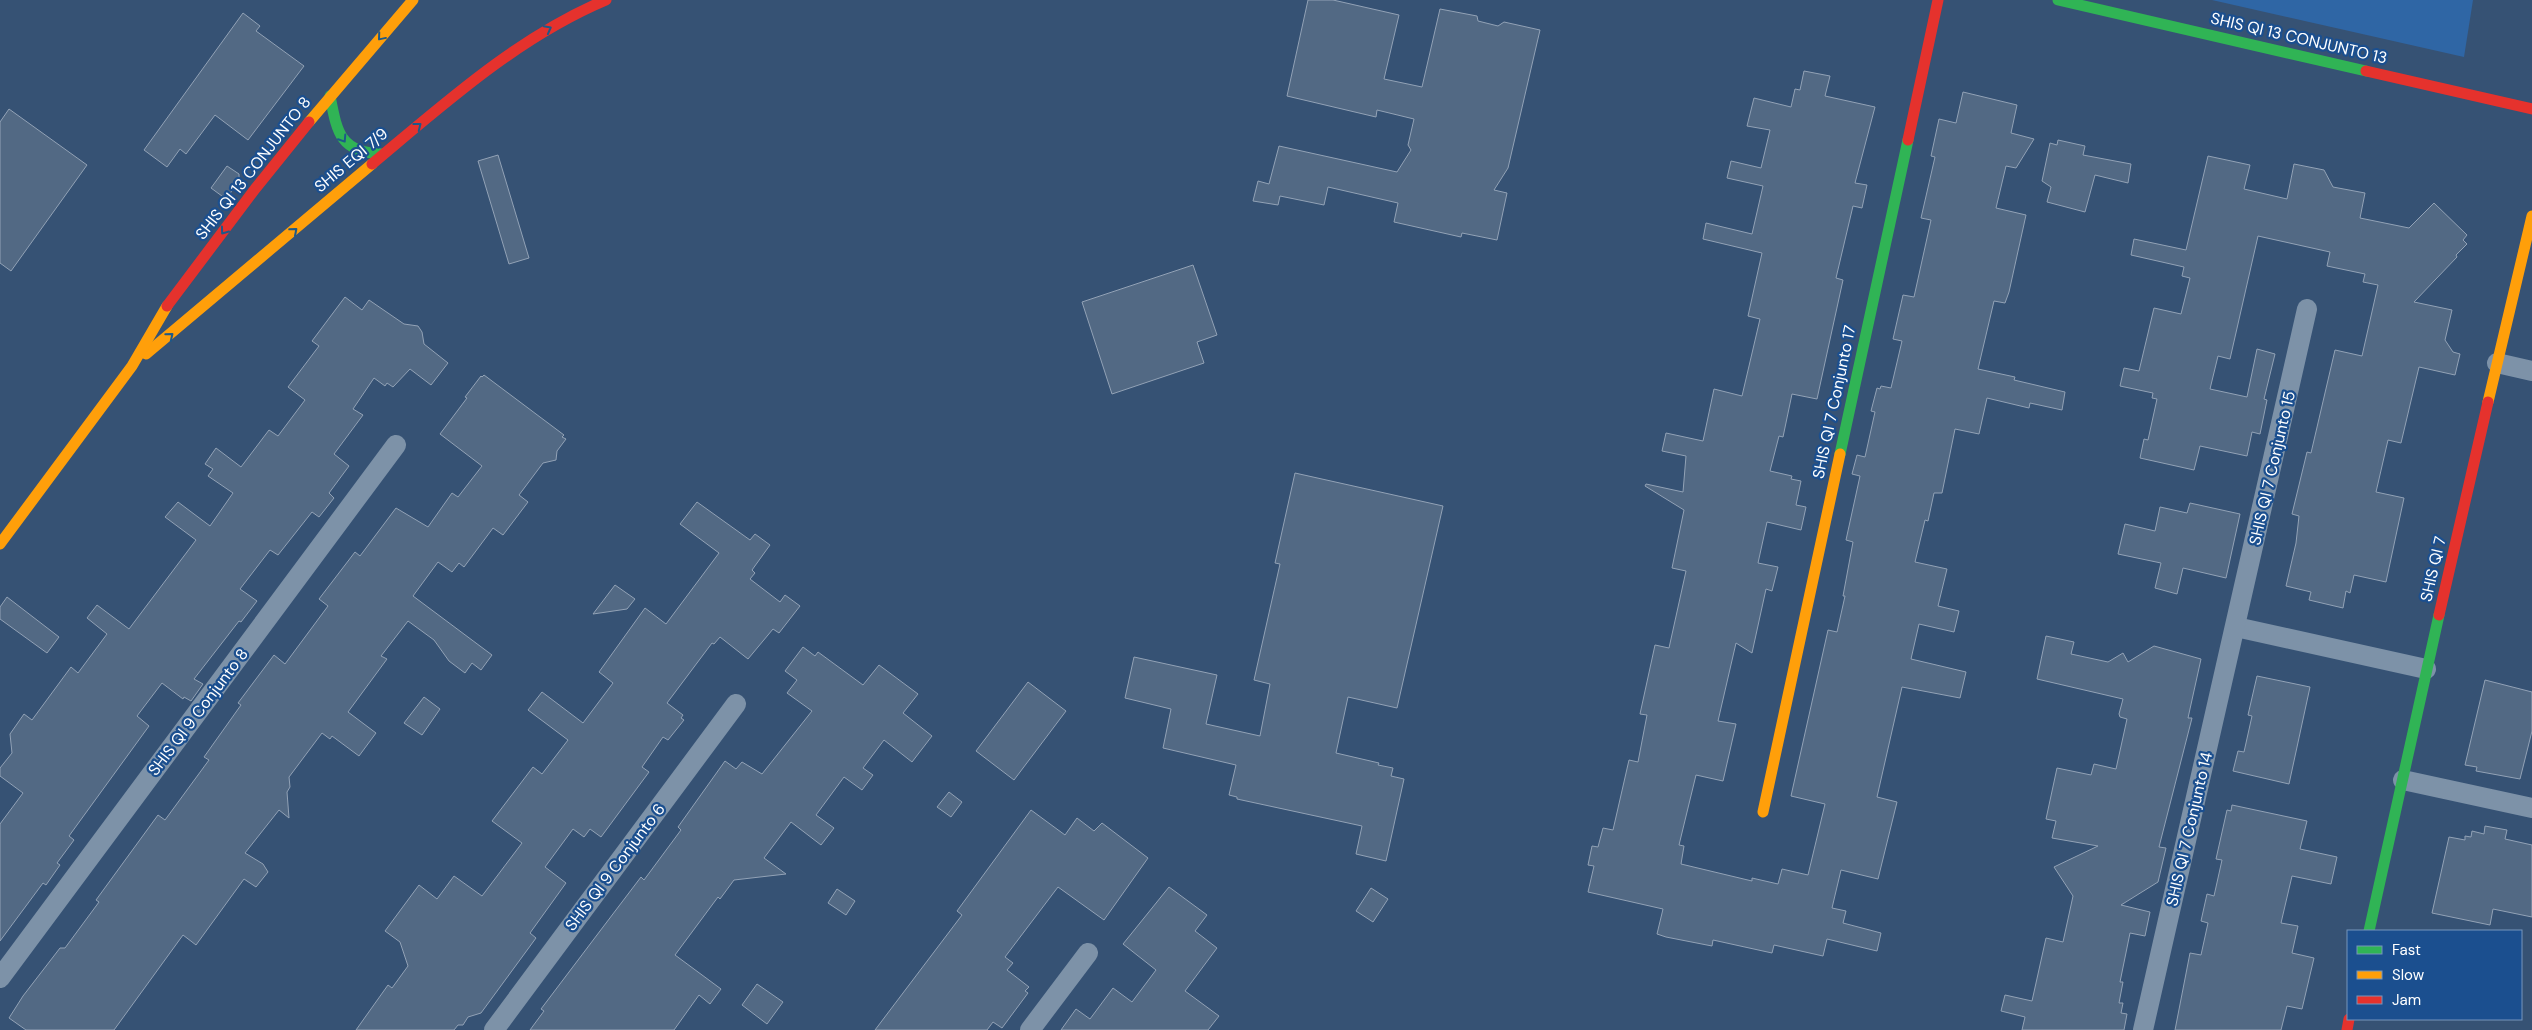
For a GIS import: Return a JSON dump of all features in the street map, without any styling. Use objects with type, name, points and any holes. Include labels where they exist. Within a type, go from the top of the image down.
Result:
[{"type":"street","name":"SHIS QI 13 CONJUNTO 8","points":[[132,366],[169,303],[255,189],[330,96],[413,0]]},
{"type":"street","name":"SHIS EQI 7/9","points":[[132,366],[223,292],[382,154],[526,40],[606,0]]},
{"type":"street","name":"SHIS QI 7 Conjunto 17","points":[[1763,812],[1938,0]]},
{"type":"street","name":"SHIS QI 13 CONJUNTO 13","points":[[2058,0],[2532,109]]},
{"type":"street","points":[[330,96],[338,130],[344,142],[353,150],[364,155],[382,154]]},
{"type":"street","name":"SHIS QI 7","points":[[2369,930],[2426,669],[2532,216]]},
{"type":"street","name":"SHIS QI 7 Conjunto 15","points":[[2236,627],[2308,309]]},
{"type":"street","points":[[2497,364],[2532,371]]},
{"type":"street","points":[[0,544],[132,366]]},
{"type":"street","name":"SHIS QI 9 Conjunto 8","points":[[0,978],[396,445]]},
{"type":"street","points":[[2236,627],[2426,669]]},
{"type":"street","name":"SHIS QI 7 Conjunto 14","points":[[2143,1030],[2236,627]]},
{"type":"street","name":"SHIS QI 9 Conjunto 6","points":[[494,1030],[736,704]]},
{"type":"street","points":[[2403,780],[2532,808]]},
{"type":"street","points":[[1030,1030],[1088,953]]},
{"type":"shaded area","points":[[2212,0],[2473,0],[2464,57]]},
{"type":"building","points":[[1308,0],[1333,0],[1399,15],[1384,79],[1422,87],[1440,9],[1477,16],[1478,21],[1498,26],[1504,22],[1540,30],[1508,168],[1494,190],[1507,193],[1497,240],[1462,233],[1461,237],[1394,222],[1398,203],[1328,187],[1324,205],[1280,196],[1278,205],[1253,201],[1258,181],[1269,184],[1279,146],[1397,172],[1411,150],[1408,145],[1414,119],[1377,110],[1376,117],[1287,96]]},
{"type":"building","points":[[243,13],[260,26],[256,31],[304,66],[248,140],[215,115],[186,154],[180,149],[167,167],[144,150]]},
{"type":"building","points":[[1804,71],[1830,76],[1825,96],[1875,107],[1855,183],[1867,185],[1862,208],[1853,206],[1836,278],[1843,280],[1817,399],[1792,394],[1783,437],[1779,436],[1770,471],[1792,476],[1791,479],[1801,481],[1796,505],[1806,507],[1801,530],[1767,522],[1758,563],[1778,567],[1772,591],[1766,589],[1752,653],[1736,643],[1718,721],[1736,724],[1723,781],[1696,775],[1679,845],[1684,846],[1681,864],[1752,881],[1752,878],[1778,884],[1782,869],[1808,875],[1825,804],[1791,796],[1828,630],[1837,632],[1845,596],[1843,596],[1853,542],[1846,540],[1860,476],[1852,474],[1857,455],[1865,457],[1875,412],[1871,411],[1877,388],[1880,389],[1881,386],[1891,388],[1902,341],[1893,339],[1903,295],[1914,297],[1931,220],[1921,218],[1935,157],[1931,156],[1939,119],[1956,123],[1963,92],[2017,105],[2011,133],[2034,139],[2016,168],[2006,166],[1996,208],[2026,215],[2009,292],[2005,303],[1994,301],[1978,369],[2015,377],[2014,380],[2065,392],[2062,410],[2030,403],[2029,408],[1987,398],[1979,434],[1955,429],[1942,493],[1934,493],[1928,521],[1925,520],[1915,562],[1947,569],[1938,606],[1959,611],[1954,632],[1919,624],[1911,659],[1966,672],[1960,698],[1902,687],[1877,797],[1897,802],[1878,879],[1841,870],[1832,908],[1846,911],[1843,923],[1881,933],[1877,951],[1827,939],[1823,956],[1774,945],[1772,953],[1713,940],[1712,946],[1666,937],[1657,934],[1663,909],[1588,892],[1594,866],[1588,865],[1592,846],[1598,847],[1603,828],[1613,830],[1629,760],[1638,762],[1647,715],[1640,714],[1655,645],[1669,648],[1686,571],[1672,568],[1684,510],[1645,486],[1646,484],[1683,492],[1686,456],[1662,451],[1666,433],[1703,441],[1714,389],[1742,396],[1760,319],[1748,316],[1762,253],[1703,239],[1706,223],[1752,234],[1763,186],[1727,178],[1731,161],[1761,168],[1770,130],[1747,126],[1754,98],[1791,107],[1795,89],[1800,90]]},
{"type":"building","points":[[9,109],[87,165],[11,271],[0,263],[0,122]]},
{"type":"building","points":[[2058,140],[2085,146],[2083,155],[2131,164],[2128,183],[2095,175],[2085,212],[2047,202],[2051,187],[2042,181],[2050,143],[2057,145]]},
{"type":"building","points":[[498,155],[529,258],[509,264],[478,161]]},
{"type":"building","points":[[2208,156],[2250,165],[2244,189],[2287,199],[2294,164],[2324,170],[2333,187],[2365,193],[2360,218],[2409,228],[2434,203],[2467,235],[2463,240],[2467,244],[2456,255],[2457,257],[2414,302],[2452,310],[2445,340],[2453,352],[2460,354],[2455,375],[2419,367],[2401,443],[2388,440],[2376,492],[2404,498],[2386,582],[2354,575],[2350,593],[2346,591],[2343,608],[2309,600],[2311,592],[2286,586],[2296,543],[2299,516],[2292,514],[2307,452],[2311,453],[2335,350],[2362,356],[2378,285],[2363,282],[2365,274],[2327,266],[2330,252],[2258,236],[2230,359],[2218,356],[2210,389],[2247,397],[2257,349],[2275,354],[2264,399],[2267,400],[2260,434],[2252,432],[2247,456],[2200,446],[2194,470],[2140,458],[2144,439],[2148,440],[2157,399],[2152,398],[2153,393],[2120,386],[2124,368],[2139,371],[2154,308],[2181,314],[2190,278],[2182,276],[2184,267],[2131,255],[2134,239],[2186,250]]},
{"type":"building","points":[[227,166],[239,174],[239,181],[226,199],[211,188]]},
{"type":"building","points":[[1193,265],[1217,335],[1197,342],[1204,363],[1112,394],[1082,302]]},
{"type":"building","points":[[345,297],[362,310],[369,300],[404,324],[418,326],[422,332],[424,344],[448,363],[431,385],[410,369],[393,387],[387,383],[385,386],[374,378],[353,409],[363,415],[334,454],[349,466],[329,493],[334,498],[319,517],[312,512],[278,555],[270,550],[240,589],[257,601],[194,679],[203,684],[191,701],[184,697],[183,699],[162,683],[137,716],[149,726],[69,836],[74,840],[57,863],[60,865],[46,885],[43,883],[0,941],[0,824],[23,793],[0,776],[0,768],[12,753],[10,734],[24,714],[32,720],[71,667],[78,673],[107,634],[87,618],[97,605],[129,629],[196,540],[165,517],[178,502],[210,526],[233,493],[208,476],[213,469],[205,464],[216,448],[241,467],[269,430],[278,436],[305,400],[288,387],[319,346],[312,341]]},
{"type":"building","points":[[484,375],[564,435],[562,437],[566,439],[557,451],[556,460],[543,463],[519,495],[528,502],[503,535],[493,528],[464,567],[459,563],[452,572],[438,562],[413,596],[492,655],[481,670],[472,663],[465,673],[449,661],[434,640],[408,621],[381,656],[387,659],[348,712],[376,733],[359,756],[332,736],[330,739],[322,733],[289,777],[290,787],[287,792],[289,818],[279,810],[245,853],[263,864],[268,872],[256,887],[244,879],[196,945],[183,935],[114,1030],[26,1030],[9,1018],[23,996],[60,948],[65,948],[99,902],[96,900],[158,815],[165,820],[209,760],[204,757],[241,705],[238,703],[274,655],[285,664],[328,606],[319,599],[355,552],[360,556],[396,508],[428,527],[452,493],[458,497],[482,466],[440,434],[467,398],[465,397],[481,376]]},
{"type":"building","points":[[1295,473],[1443,506],[1397,708],[1348,697],[1336,753],[1393,768],[1391,776],[1404,779],[1386,861],[1356,854],[1362,826],[1237,799],[1237,797],[1229,795],[1236,765],[1163,748],[1171,709],[1125,698],[1134,657],[1217,675],[1206,724],[1260,736],[1270,684],[1254,680],[1280,564],[1275,563]]},
{"type":"building","points":[[697,502],[750,540],[755,534],[770,545],[752,570],[755,573],[750,579],[780,602],[785,595],[800,606],[779,633],[773,629],[748,659],[720,637],[714,644],[712,643],[667,703],[683,715],[681,718],[684,720],[668,740],[663,737],[642,767],[649,772],[601,837],[590,829],[584,837],[573,829],[545,867],[566,883],[530,933],[536,938],[481,1013],[468,1017],[463,1025],[458,1025],[454,1030],[356,1030],[388,985],[392,988],[408,966],[400,942],[385,931],[419,885],[437,899],[454,876],[482,896],[522,843],[492,821],[533,767],[542,774],[568,740],[528,710],[542,692],[583,723],[613,683],[599,672],[645,608],[666,624],[719,553],[680,524]]},
{"type":"building","points":[[2190,503],[2240,514],[2226,578],[2183,568],[2177,594],[2155,588],[2161,563],[2118,554],[2125,524],[2155,531],[2160,507],[2187,513]]},
{"type":"building","points":[[615,585],[635,599],[627,609],[593,614]]},
{"type":"building","points":[[7,597],[59,637],[47,653],[0,619],[0,607]]},
{"type":"building","points":[[2046,636],[2074,642],[2071,654],[2108,662],[2123,653],[2128,662],[2154,646],[2201,659],[2188,718],[2192,718],[2159,847],[2166,848],[2158,882],[2121,905],[2150,912],[2145,936],[2130,933],[2120,982],[2123,982],[2119,1003],[2123,1003],[2121,1013],[2127,1014],[2124,1030],[2022,1030],[2025,1017],[2001,1011],[2005,995],[2032,1001],[2046,938],[2063,942],[2073,896],[2054,867],[2098,846],[2052,838],[2056,821],[2046,819],[2057,768],[2091,775],[2094,764],[2116,769],[2127,719],[2120,717],[2119,714],[2123,699],[2037,679]]},
{"type":"building","points":[[803,647],[815,656],[818,652],[863,685],[879,665],[918,694],[903,713],[932,736],[912,762],[884,740],[863,768],[873,775],[862,790],[844,777],[816,815],[834,828],[821,845],[791,822],[764,858],[786,874],[734,880],[720,899],[718,897],[675,955],[721,989],[710,1004],[699,995],[674,1030],[530,1030],[544,1011],[541,1009],[641,877],[644,880],[681,830],[678,827],[725,761],[736,769],[742,762],[762,774],[812,711],[787,693],[797,680],[785,671]]},
{"type":"building","points":[[2257,676],[2310,687],[2289,784],[2233,771],[2238,751],[2244,752],[2252,716],[2248,715]]},
{"type":"building","points":[[2485,680],[2532,692],[2532,731],[2520,779],[2476,771],[2477,767],[2465,765]]},
{"type":"building","points":[[1028,682],[1066,711],[1014,780],[976,751]]},
{"type":"building","points":[[424,697],[440,709],[422,735],[404,723]]},
{"type":"building","points":[[949,792],[962,802],[951,817],[937,807]]},
{"type":"building","points":[[2232,805],[2307,821],[2300,849],[2337,857],[2331,884],[2292,876],[2281,923],[2298,926],[2292,953],[2314,958],[2302,1009],[2287,1006],[2281,1030],[2175,1030],[2190,953],[2201,955],[2208,923],[2201,921],[2207,894],[2214,896],[2222,860],[2216,859],[2227,810],[2231,811]]},
{"type":"building","points":[[1031,810],[1065,835],[1077,818],[1094,831],[1102,823],[1148,858],[1104,920],[1058,887],[1005,957],[1013,963],[1007,970],[1029,987],[1025,991],[1028,993],[1002,1028],[993,1022],[987,1030],[875,1030],[962,915],[957,911]]},
{"type":"building","points":[[2485,826],[2507,830],[2505,839],[2532,845],[2532,917],[2493,909],[2490,925],[2432,913],[2449,837],[2465,840],[2465,836],[2471,837],[2472,831],[2484,834]]},
{"type":"building","points":[[1169,887],[1207,915],[1195,931],[1217,948],[1185,991],[1219,1016],[1208,1030],[1061,1030],[1076,1009],[1090,1019],[1113,988],[1132,1002],[1156,970],[1123,944]]},
{"type":"building","points":[[1371,888],[1388,899],[1373,922],[1356,911]]},
{"type":"building","points":[[837,889],[855,901],[846,915],[828,903]]},
{"type":"building","points":[[757,984],[783,1002],[767,1024],[742,1005]]},
{"type":"traffic: fast","points":[[2058,0],[2366,71]]},
{"type":"traffic: fast","points":[[330,96],[338,130],[349,145],[357,150],[382,154]]},
{"type":"traffic: fast","points":[[1840,454],[1908,140]]},
{"type":"traffic: fast","points":[[2369,930],[2439,615]]},
{"type":"traffic: slow","points":[[309,122],[413,0]]},
{"type":"traffic: slow","points":[[146,354],[372,164]]},
{"type":"traffic: slow","points":[[2488,402],[2532,216]]},
{"type":"traffic: slow","points":[[0,544],[132,366],[167,306]]},
{"type":"traffic: slow","points":[[1763,812],[1840,454]]},
{"type":"traffic: jam","points":[[372,164],[483,73],[543,33],[574,15],[606,0]]},
{"type":"traffic: jam","points":[[1908,140],[1938,0]]},
{"type":"traffic: jam","points":[[2366,71],[2532,109]]},
{"type":"traffic: jam","points":[[167,306],[255,189],[309,122]]},
{"type":"traffic: jam","points":[[2439,615],[2488,402]]},
{"type":"traffic: jam","points":[[2347,1030],[2349,1020]]}]
